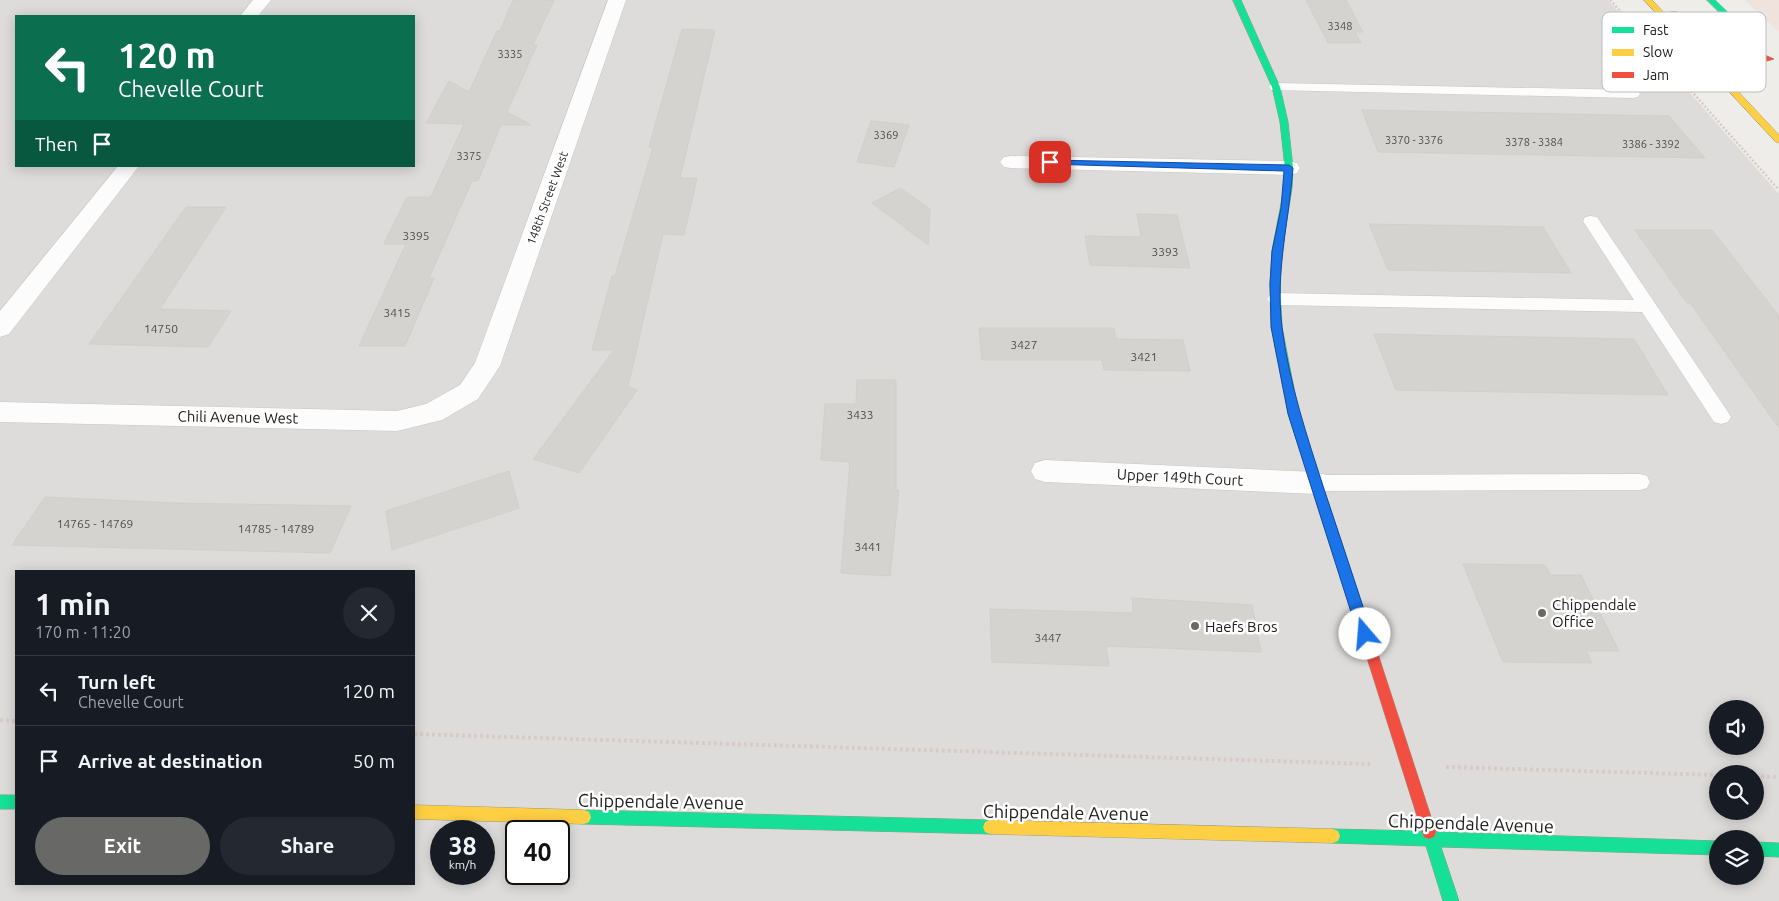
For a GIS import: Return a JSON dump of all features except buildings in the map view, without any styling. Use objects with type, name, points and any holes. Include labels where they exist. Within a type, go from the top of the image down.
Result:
[{"type":"main road","points":[[1237,0],[1276,88],[1284,122],[1289,168],[1285,208],[1277,251],[1276,299],[1277,327],[1294,414],[1451,901]]},
{"type":"main road","points":[[1648,0],[1659,12]]},
{"type":"main road","points":[[1658,0],[1672,12]]},
{"type":"main road","points":[[1711,0],[1724,12]]},
{"type":"main road","points":[[1766,52],[1776,62]]},
{"type":"main road","points":[[1734,92],[1779,140]]},
{"type":"main road","points":[[0,802],[15,802]]},
{"type":"main road","name":"Chippendale Avenue","points":[[415,812],[1432,838],[1709,848]]},
{"type":"main road","points":[[1764,849],[1779,850]]},
{"type":"street","points":[[250,15],[262,0]]},
{"type":"street","name":"148th Street West","points":[[469,392],[487,366],[617,0]]},
{"type":"street","points":[[1011,162],[1289,168]]},
{"type":"street","points":[[0,328],[128,167]]},
{"type":"street","name":"Chili Avenue West","points":[[0,412],[397,421],[433,413],[469,392]]},
{"type":"street","name":"Upper 149th Court","points":[[1045,471],[1316,483]]},
{"type":"lane","points":[[1276,88],[1633,94]]},
{"type":"lane","points":[[1591,221],[1721,417]]},
{"type":"lane","points":[[1276,299],[1647,306]]},
{"type":"lane","points":[[1316,483],[1640,482]]},
{"type":"path","points":[[1610,0],[1620,12]]},
{"type":"path","points":[[1692,92],[1779,190]]},
{"type":"path","points":[[0,720],[15,721]]},
{"type":"path","points":[[415,734],[1709,775]]},
{"type":"path","points":[[1764,776],[1779,777]]},
{"type":"shaded area","points":[[0,0],[1608,0],[1619,12],[1602,12],[1602,92],[1689,92],[1779,194],[1779,901],[0,901]]},
{"type":"shaded area","points":[[1745,0],[1779,0],[1779,32],[1766,20],[1766,12],[1758,12]]},
{"type":"traffic: fast","points":[[1237,0],[1276,87],[1284,122],[1289,168],[1288,188],[1277,251],[1275,284],[1277,327],[1294,414],[1360,617]]},
{"type":"traffic: fast","points":[[1711,0],[1723,12]]},
{"type":"traffic: fast","points":[[0,802],[15,802]]},
{"type":"traffic: fast","points":[[584,817],[990,827]]},
{"type":"traffic: fast","points":[[1429,832],[1451,901]]},
{"type":"traffic: fast","points":[[1333,836],[1709,848]]},
{"type":"traffic: fast","points":[[1764,849],[1779,850]]},
{"type":"traffic: slow","points":[[1648,0],[1659,12]]},
{"type":"traffic: slow","points":[[1734,92],[1779,140]]},
{"type":"traffic: slow","points":[[415,812],[584,817]]},
{"type":"traffic: slow","points":[[990,827],[1333,836]]},
{"type":"traffic: jam","points":[[1766,57],[1770,59]]},
{"type":"traffic: jam","points":[[1360,617],[1429,832]]},
{"type":"place","name":"Chippendale Office","points":[[1542,613]]},
{"type":"place","name":"Haefs Bros","points":[[1195,626]]},
{"type":"route","points":[[1050,162],[1289,168],[1288,188],[1277,251],[1275,284],[1277,327],[1284,370],[1294,414],[1365,634]]}]
